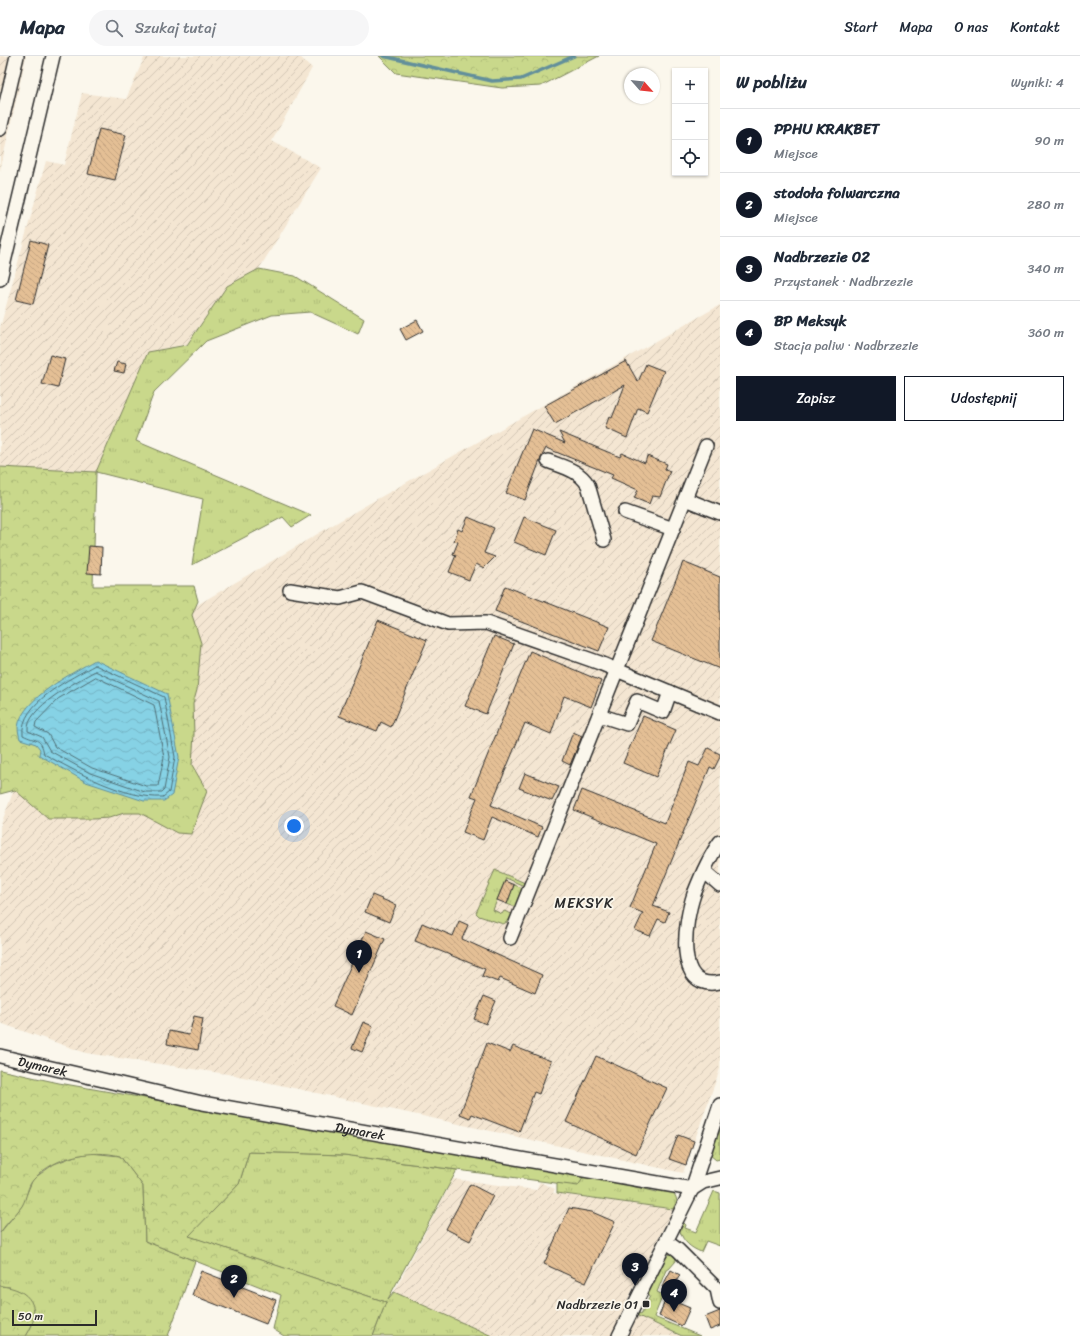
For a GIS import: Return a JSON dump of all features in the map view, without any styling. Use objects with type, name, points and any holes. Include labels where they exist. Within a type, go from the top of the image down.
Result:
[{"type":"street","points":[[0,129],[17,56]]},
{"type":"street","points":[[0,279],[53,56]]},
{"type":"street","points":[[510,938],[706,446]]},
{"type":"street","points":[[548,461],[578,473],[588,485],[604,540]]},
{"type":"street","points":[[685,498],[720,513]]},
{"type":"street","points":[[625,512],[673,529]]},
{"type":"street","points":[[290,590],[340,598],[362,592],[448,624],[486,623],[616,670],[720,713]]},
{"type":"street","points":[[599,715],[627,724],[636,701],[663,712],[670,692]]},
{"type":"street","points":[[720,842],[704,871],[694,895],[687,921],[686,947],[688,964],[696,979],[709,985],[720,982]]},
{"type":"street","points":[[704,871],[720,885]]},
{"type":"street","name":"Dymarek","points":[[0,1056],[202,1103],[692,1189]]},
{"type":"street","points":[[619,1336],[668,1242],[692,1189],[720,1105]]},
{"type":"street","points":[[692,1189],[703,1182],[720,1178]]},
{"type":"street","points":[[668,1242],[719,1288],[720,1303]]},
{"type":"shaded area","points":[[0,56],[26,56],[0,171]]},
{"type":"shaded area","points":[[145,56],[299,56],[312,68],[272,141],[321,168],[259,269],[227,286],[187,344],[148,352],[96,472],[0,467],[0,328],[46,161],[64,165],[82,93],[126,99]]},
{"type":"shaded area","points":[[720,305],[720,1069],[683,1173],[234,1075],[86,1053],[0,1023],[0,827],[50,692],[363,507]]},
{"type":"shaded area","points":[[453,1179],[536,1190],[540,1182],[555,1189],[553,1193],[673,1209],[623,1309],[682,1336],[492,1336],[394,1292]]},
{"type":"green space","points":[[379,56],[599,56],[541,86],[502,88],[396,73]]},
{"type":"green space","points":[[259,269],[295,276],[364,319],[358,334],[310,312],[272,315],[206,341],[154,392],[136,441],[311,515],[292,527],[283,517],[192,565],[203,499],[96,472],[148,352],[187,345],[227,286]]},
{"type":"green space","points":[[0,467],[96,472],[93,586],[194,586],[198,601],[192,615],[201,643],[197,690],[193,704],[194,734],[192,765],[207,791],[191,834],[177,833],[140,813],[124,813],[109,818],[48,819],[15,790],[0,794]]},
{"type":"green space","points":[[495,870],[525,883],[524,886],[506,878],[493,910],[502,914],[504,911],[512,914],[509,921],[503,924],[479,916],[476,913]]},
{"type":"green space","points":[[514,885],[523,888],[515,907],[507,904]]},
{"type":"green space","points":[[0,1070],[59,1083],[585,1175],[578,1186],[344,1155],[249,1152],[239,1184],[189,1236],[386,1302],[373,1336],[284,1336],[273,1329],[281,1295],[145,1241],[143,1186],[120,1156],[98,1153],[86,1154],[74,1156],[52,1165],[34,1179],[28,1189],[22,1206],[0,1233]]},
{"type":"green space","points":[[720,1123],[720,1159],[716,1160],[710,1155]]},
{"type":"green space","points":[[249,1152],[344,1155],[457,1170],[388,1299],[394,1292],[492,1336],[373,1336],[386,1302],[188,1236],[239,1184]]},
{"type":"green space","points":[[90,1153],[120,1156],[143,1186],[145,1241],[195,1261],[168,1336],[26,1336],[32,1325],[33,1317],[10,1287],[0,1286],[0,1233],[21,1207],[33,1179],[54,1164],[75,1156]]},
{"type":"green space","points":[[585,1175],[657,1192],[658,1190],[670,1191],[675,1195],[677,1201],[673,1209],[557,1193],[557,1183],[578,1185]]},
{"type":"green space","points":[[714,1191],[720,1193],[720,1246],[706,1241],[701,1252],[688,1244],[680,1231],[684,1223],[686,1225],[685,1228],[696,1232]]},
{"type":"green space","points":[[670,1254],[675,1255],[676,1261],[669,1269],[666,1270],[657,1292],[663,1295],[654,1317],[700,1336],[682,1336],[636,1315],[637,1312],[641,1314],[650,1296],[647,1294],[665,1258]]},
{"type":"green space","points":[[0,1286],[19,1291],[31,1302],[34,1309],[34,1317],[26,1336],[0,1336]]},
{"type":"water","points":[[95,660],[167,694],[179,757],[172,795],[164,801],[144,801],[86,782],[39,755],[40,749],[36,744],[20,739],[18,727],[22,716],[38,696],[62,679]]},
{"type":"building","points":[[99,129],[126,135],[115,180],[88,174]]},
{"type":"building","points":[[31,240],[48,245],[33,304],[16,300]]},
{"type":"building","points":[[417,320],[423,331],[406,340],[400,329]]},
{"type":"building","points":[[50,355],[65,359],[58,388],[42,384]]},
{"type":"building","points":[[626,361],[638,382],[646,364],[664,371],[647,412],[638,408],[627,438],[605,428],[609,417],[612,418],[625,385],[555,424],[544,406]]},
{"type":"building","points":[[117,362],[126,364],[124,373],[114,371]]},
{"type":"building","points":[[532,429],[565,443],[559,432],[620,457],[622,453],[645,463],[647,456],[667,464],[665,469],[670,471],[660,497],[652,496],[649,504],[634,498],[638,490],[611,478],[613,475],[546,448],[525,500],[506,493]]},
{"type":"building","points":[[468,517],[494,528],[484,553],[495,557],[484,568],[476,564],[469,580],[449,572],[456,555],[453,554],[458,542],[454,541],[458,529],[462,531]]},
{"type":"building","points":[[524,517],[556,530],[546,555],[514,542]]},
{"type":"building","points":[[89,546],[102,547],[101,574],[87,573]]},
{"type":"building","points":[[683,562],[720,577],[720,669],[651,641]]},
{"type":"building","points":[[505,586],[609,627],[599,651],[495,611]]},
{"type":"building","points":[[378,620],[427,640],[391,727],[381,722],[377,731],[339,716]]},
{"type":"building","points":[[494,636],[514,644],[486,714],[465,706]]},
{"type":"building","points":[[530,651],[601,681],[591,707],[564,696],[551,734],[525,723],[491,805],[542,827],[538,837],[492,817],[483,840],[463,832],[477,798],[471,796]]},
{"type":"building","points":[[643,716],[676,730],[656,777],[623,763]]},
{"type":"building","points":[[573,732],[582,736],[570,765],[562,761]]},
{"type":"building","points":[[708,748],[720,754],[720,757],[714,769],[710,767],[653,906],[669,912],[665,922],[658,919],[650,936],[635,930],[643,913],[630,908],[656,844],[574,810],[582,790],[665,823],[689,762],[699,766]]},
{"type":"building","points":[[525,773],[559,787],[552,801],[519,788]]},
{"type":"building","points":[[505,881],[514,885],[507,904],[497,900]]},
{"type":"building","points":[[372,895],[396,905],[389,922],[365,912]]},
{"type":"building","points":[[459,921],[468,925],[462,939],[542,975],[535,993],[500,978],[498,982],[482,976],[485,969],[415,941],[422,923],[453,936]]},
{"type":"building","points":[[366,931],[385,939],[352,1015],[333,1006]]},
{"type":"building","points":[[484,996],[496,1001],[486,1024],[474,1019]]},
{"type":"building","points":[[194,1016],[203,1018],[198,1050],[167,1044],[169,1031],[189,1035]]},
{"type":"building","points":[[363,1022],[373,1026],[362,1052],[352,1048]]},
{"type":"building","points":[[487,1043],[510,1052],[513,1046],[551,1061],[539,1094],[534,1092],[519,1132],[472,1114],[470,1118],[460,1114]]},
{"type":"building","points":[[596,1056],[667,1088],[636,1154],[566,1122]]},
{"type":"building","points":[[678,1135],[694,1141],[686,1165],[669,1159]]},
{"type":"building","points":[[470,1184],[493,1196],[470,1241],[446,1229]]},
{"type":"building","points":[[569,1208],[592,1212],[615,1222],[586,1283],[544,1264]]},
{"type":"building","points":[[671,1270],[680,1275],[670,1292],[662,1287]]},
{"type":"building","points":[[201,1271],[276,1300],[266,1324],[192,1295]]},
{"type":"building","points":[[666,1298],[690,1308],[682,1326],[659,1316]]},
{"type":"building","points":[[720,1311],[720,1326],[710,1330],[705,1317]]},
{"type":"waterway","points":[[383,56],[492,81],[521,79],[574,56]]},
{"type":"place","name":"PPHU KRAKBET","points":[[359,973]]},
{"type":"place","name":"Nadbrzezie 02","points":[[635,1286]]},
{"type":"place","name":"stodoła folwarczna","points":[[234,1298]]},
{"type":"place","name":"Nadbrzezie 01","points":[[646,1304]]},
{"type":"place","name":"BP Meksyk","points":[[674,1312]]},
{"type":"district","name":"MEKSYK","points":[[584,903]]}]
